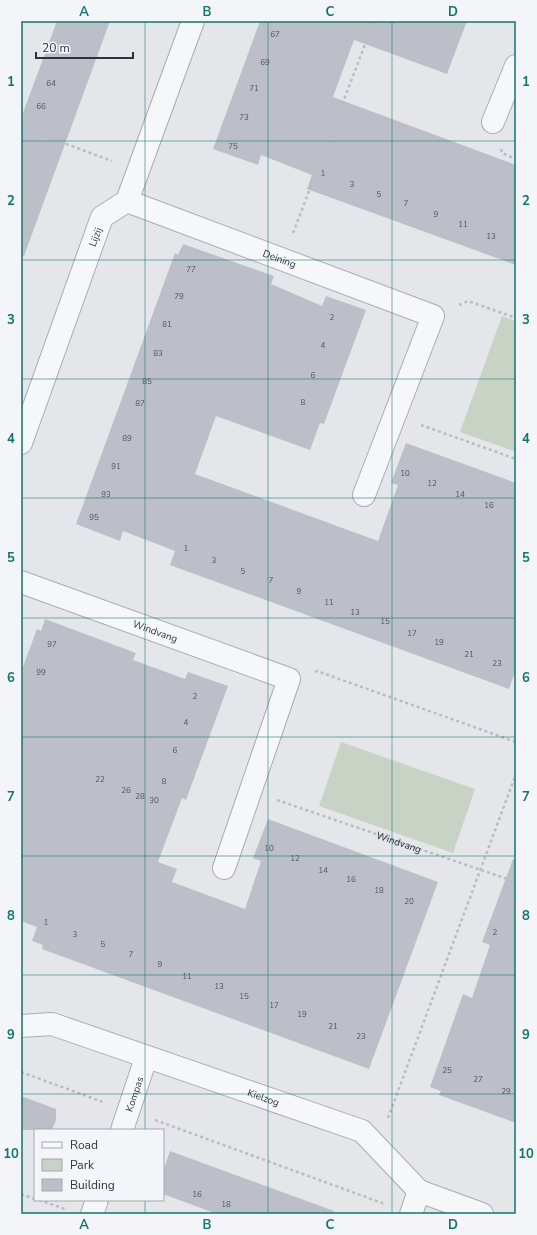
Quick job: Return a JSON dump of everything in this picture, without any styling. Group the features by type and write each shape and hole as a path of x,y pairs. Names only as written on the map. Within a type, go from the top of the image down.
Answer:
{"street":[{"path":"127,201 193,21"},
{"path":"494,122 516,66"},
{"name":"Deining","path":"127,201 432,316"},
{"name":"Lijzij","path":"21,443 102,217 127,201"},
{"path":"364,495 432,316"},
{"name":"Windvang","path":"21,582 289,679"},
{"path":"224,868 289,679"},
{"name":"Kielzog","path":"21,1026 52,1024 146,1058 362,1131 419,1191 482,1214"},
{"name":"Kompas","path":"125,1120 146,1058"},
{"path":"411,1214 419,1191"},
{"path":"82,1213 96,1201"}],"path":[{"path":"283,260 374,21"},
{"path":"21,127 138,171"},
{"path":"432,316 468,301 516,318"},
{"path":"395,415 516,459"},
{"path":"289,679 317,671 516,742"},
{"path":"378,1147 516,774"},
{"name":"Windvang","path":"250,791 516,882"},
{"path":"21,1072 125,1120 152,1129"},
{"path":"164,1133 411,1214"},
{"path":"21,1194 34,1199"},
{"path":"42,1201 82,1213"}],"green space":[{"path":"502,316 516,321 516,452 460,432"},
{"path":"341,742 475,789 453,853 319,806"}],"building":[{"path":"57,21 110,21 24,256 21,255 21,118"},
{"path":"260,21 467,21 447,74 354,40 333,97 516,165 516,265 307,189 312,175 261,155 258,165 213,149"},
{"path":"183,244 274,276 271,284 322,306 326,296 366,310 324,424 320,423 310,450 216,416 195,474 378,541 398,485 391,483 406,443 516,483 516,669 509,689 170,565 175,551 123,531 120,541 76,524 175,253 178,255"},
{"path":"45,619 136,653 133,660 185,679 188,672 228,686 186,800 182,798 158,862 177,869 172,882 245,909 261,861 253,858 268,819 438,882 369,1069 42,949 43,945 32,941 37,927 21,921 21,672 37,629 41,631"},
{"path":"513,859 516,859 516,1123 439,1095 441,1091 430,1087 463,994 472,998 490,945 482,942"},
{"path":"21,1096 56,1109 56,1120 52,1129 21,1130"},
{"path":"170,1151 334,1211 334,1214 217,1214 164,1194 164,1168"}]}
